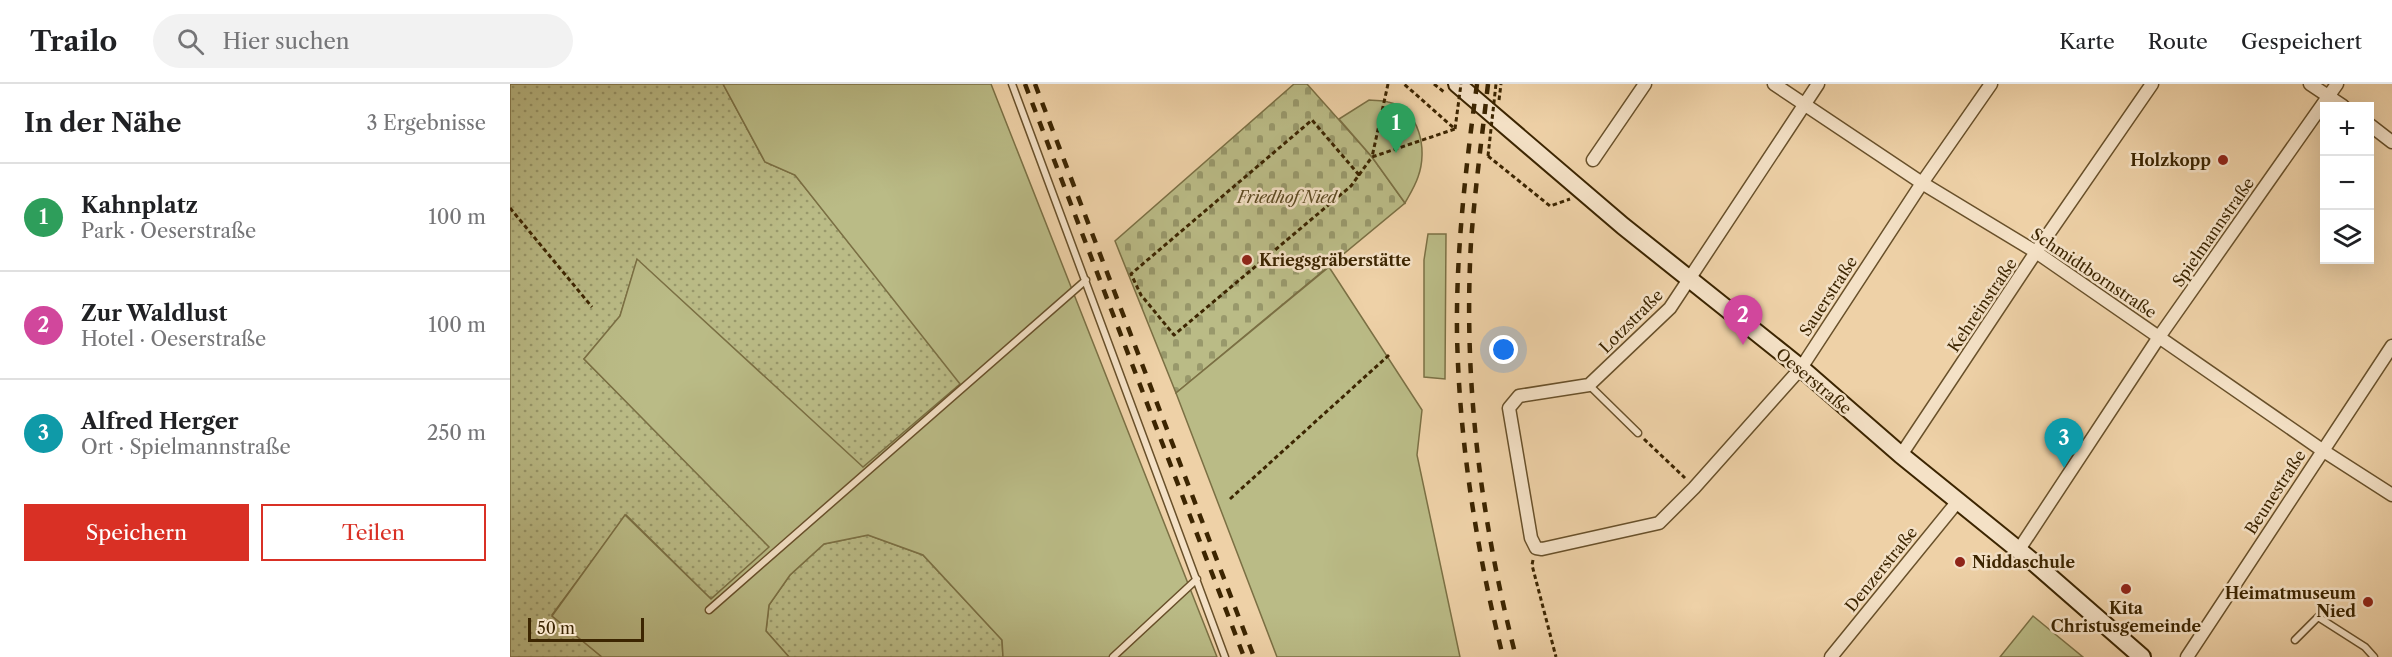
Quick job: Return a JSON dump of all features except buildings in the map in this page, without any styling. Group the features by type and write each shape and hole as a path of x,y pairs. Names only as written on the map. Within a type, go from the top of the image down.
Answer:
{"street":[{"name":"Oeserstraße","path":"1459,84 1604,210 1801,368 2142,657"},
{"path":"1593,160 1645,84"},
{"name":"Schmidtbornstraße","path":"1774,84 1922,183 2036,252 2322,450 2392,495"},
{"name":"Lotzstraße","path":"1589,385 1670,308 1818,84"},
{"name":"Sauerstraße","path":"1536,548 1542,549 1659,523 1695,488 1801,368 1922,183 1991,84"},
{"name":"Kehreinstraße","path":"1901,455 2036,252 2152,84"},
{"path":"2310,84 2337,102"},
{"name":"Spielmannstraße","path":"2018,551 2159,338 2337,84"},
{"path":"2374,128 2392,142"},
{"name":"Beunestraße","path":"2187,657 2392,346"},
{"path":"1536,548 1531,538 1509,408 1519,396 1589,385"},
{"name":"Denzerstraße","path":"1831,657 1958,501"}],"lane":[{"path":"1012,84 1225,657"},
{"path":"709,610 1086,280"},
{"path":"1589,385 1638,433"},
{"path":"1113,657 1197,579"},
{"path":"2295,640 2318,617 2365,647 2374,657"}],"path":[{"path":"1359,175 1312,120 1131,274 1141,295 1174,335 1352,186 1372,157 1388,84"},
{"path":"1404,84 1455,129"},
{"path":"1455,129 1459,84"},
{"path":"1496,84 1488,156 1550,206 1572,199"},
{"path":"1498,104 1502,84"},
{"path":"1372,157 1455,129"},
{"path":"510,208 592,307"},
{"path":"1230,499 1389,355"},
{"path":"1638,433 1695,488"},
{"path":"1536,548 1532,565 1556,657"}],"green space":[{"path":"510,84 723,84 765,162 795,175 961,384 863,468 637,260 620,316 584,359 770,547 711,599 626,515 552,615 602,657 510,657"},
{"path":"723,84 991,84 1217,657 1003,657 1002,640 923,555 868,535 824,544 790,575 769,605 766,631 789,657 602,657 552,616 625,515 711,599 769,547 584,359 620,316 637,259 863,467 960,384 795,175 765,162"},
{"name":"Friedhof Nied","path":"1294,84 1307,84 1372,157 1405,203 1176,393 1115,241"},
{"path":"1369,100 1386,101 1399,106 1408,113 1419,132 1421,166 1405,203 1372,157 1339,119"},
{"path":"1428,234 1446,234 1445,379 1424,377 1424,260"},
{"path":"1329,267 1422,410 1417,455 1460,657 1277,657 1176,393"},
{"path":"868,535 923,555 1002,640 1003,657 789,657 766,631 769,605 790,575 824,544"},
{"path":"2033,616 2083,657 2000,657"}],"railway":[{"path":"1025,84 1244,657"},
{"path":"1035,84 1254,657"},
{"path":"1477,84 1460,239 1457,302 1458,374 1471,496 1485,577 1503,657"},
{"path":"1488,84 1471,242 1469,294 1472,399 1484,503 1516,657"}],"place":[{"name":"Kahnplatz","path":"1396,153"},
{"name":"Holzkopp","path":"2223,160"},
{"name":"Kriegsgräberstätte","path":"1247,260"},
{"name":"Zur Waldlust","path":"1743,345"},
{"name":"Alfred Herger","path":"2064,468"},
{"name":"Niddaschule","path":"1960,562"},
{"name":"Kita Christusgemeinde","path":"2126,589"},
{"name":"Heimatmuseum Nied","path":"2368,602"}]}
